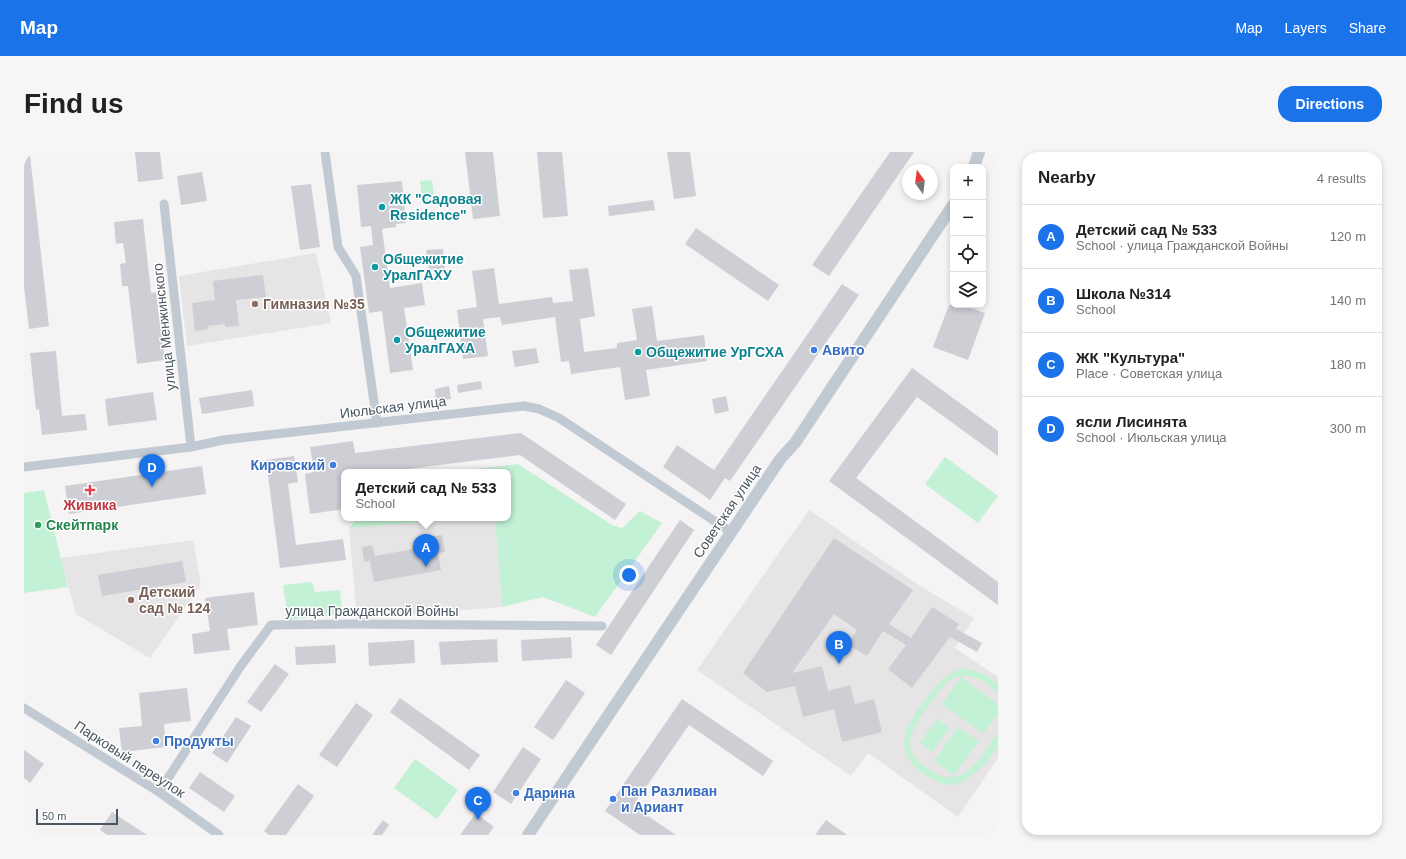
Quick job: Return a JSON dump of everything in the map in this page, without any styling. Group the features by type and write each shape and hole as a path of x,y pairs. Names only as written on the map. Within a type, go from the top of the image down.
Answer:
{"street":[{"path":"326,152 338,247 356,276 377,423"},
{"path":"975,164 979,152"},
{"name":"улица Менжинского","path":"164,204 190,447"},
{"name":"Советская улица","path":"528,835 781,458 795,443 950,210"},
{"name":"Июльская улица","path":"24,467 190,447 223,440 511,406 539,408 559,418 731,532"},
{"name":"улица Гражданской Войны","path":"159,792 240,667 271,625 352,624 602,626"},
{"name":"Парковый переулок","path":"24,708 159,792 219,835"}],"shaded area":[{"name":"Гимназия №35","path":"316,253 331,323 187,346 179,276"},
{"path":"809,510 920,586 974,618 955,648 998,677 998,758 958,817 868,753 851,776 697,670"},
{"path":"434,521 495,521 502,607 357,619 349,528"},
{"name":"Детский сад № 124","path":"193,540 201,585 150,658 76,614 61,558"}],"green space":[{"path":"432,180 435,204 423,205 420,181"},
{"path":"945,457 998,496 978,523 925,484"},
{"path":"518,464 612,525 622,528 640,511 662,523 595,617 543,597 502,607 495,521 511,521 511,469 476,469"},
{"name":"Скейтпарк","path":"44,490 68,587 24,593 24,493"},
{"path":"355,521 434,521 349,528"},
{"path":"312,582 315,592 340,590 342,614 288,620 283,585"},
{"path":"964,668 982,674 998,684 998,694 988,684 976,678 960,676 954,678 943,687 916,724 912,733 910,744 911,751 924,766 937,774 948,777 959,776 968,771 984,754 998,732 998,745 991,757 971,776 957,784 948,785 931,779 915,767 905,751 904,742 909,724 930,693 945,678"},
{"path":"961,677 998,704 998,714 983,734 942,704"},
{"path":"937,719 950,728 932,752 920,743"},
{"path":"958,727 979,741 954,775 934,761"},
{"path":"415,759 458,790 437,819 394,788"}],"building":[{"path":"135,152 160,152 163,179 138,182"},
{"path":"465,152 493,152 500,216 473,219"},
{"path":"537,152 562,152 568,216 543,218"},
{"path":"667,152 690,152 696,196 674,199"},
{"path":"890,152 914,152 906,164 902,164 902,170 829,276 812,265"},
{"path":"24,155 30,155 49,326 29,329 24,287"},
{"path":"202,172 207,201 181,205 177,176"},
{"path":"402,181 406,223 396,224 396,227 382,229 390,288 422,283 425,305 404,308 413,370 390,373 382,311 369,313 360,247 373,245 371,226 361,227 357,185"},
{"path":"311,184 320,247 300,250 291,186"},
{"path":"653,200 655,210 609,216 608,206"},
{"path":"143,219 151,293 156,292 165,360 137,364 128,286 122,286 120,264 126,263 123,243 116,244 114,222"},
{"path":"696,228 779,285 768,301 685,244"},
{"path":"443,249 445,269 429,271 426,250"},
{"path":"494,268 499,304 552,297 553,303 573,301 569,270 588,268 595,316 580,319 584,352 617,348 617,343 637,340 632,309 652,306 657,341 704,335 707,361 646,370 650,396 625,400 620,367 571,374 569,361 561,362 555,317 502,325 500,317 483,319 488,356 463,359 457,310 477,307 472,271"},
{"path":"263,275 266,297 236,300 239,326 225,327 225,324 208,326 208,329 195,331 192,303 215,300 213,281"},
{"path":"842,284 859,295 730,481 725,478 710,500 663,467 677,445 714,470"},
{"path":"949,305 950,308 971,308 985,313 968,360 933,347"},
{"path":"536,348 539,363 515,367 512,351"},
{"path":"56,351 62,416 85,414 87,430 42,435 39,409 36,410 30,353"},
{"path":"912,368 998,431 998,456 917,397 856,478 998,582 998,605 829,481"},
{"path":"481,381 482,389 458,393 457,385"},
{"path":"449,386 451,399 436,401 435,389"},
{"path":"252,390 254,406 202,414 199,398"},
{"path":"153,392 157,420 108,426 105,399"},
{"path":"726,396 729,411 715,414 712,399"},
{"path":"521,433 626,504 615,520 520,455 407,469 341,469 341,509 310,514 305,474 314,472 310,447 353,441 355,453"},
{"path":"294,456 298,482 288,484 296,545 343,539 346,560 280,568 266,460"},
{"path":"202,466 206,494 69,514 65,486"},
{"path":"680,520 694,530 611,655 596,645"},
{"path":"442,535 445,552 438,553 441,570 374,582 370,561 364,562 362,547 372,545 375,556 430,546 429,537"},
{"path":"834,538 913,590 889,624 911,638 932,607 959,624 956,629 982,643 977,652 950,637 912,688 888,669 906,645 883,631 867,656 847,644 857,630 834,614 792,673 822,666 828,691 850,685 855,704 874,699 882,732 842,742 834,709 803,717 795,686 767,692 743,673"},
{"path":"182,561 186,582 102,596 98,575"},
{"path":"254,592 258,625 227,629 230,650 194,654 192,634 210,631 205,598"},
{"path":"571,637 572,658 522,661 521,640"},
{"path":"497,639 498,662 441,665 439,642"},
{"path":"414,640 415,663 369,666 368,643"},
{"path":"335,645 336,663 296,665 295,647"},
{"path":"275,664 289,674 261,712 247,702"},
{"path":"566,680 585,693 553,740 534,727"},
{"path":"187,688 191,721 164,724 166,747 122,752 119,728 142,726 139,693"},
{"path":"400,698 480,755 469,770 390,712"},
{"path":"682,699 773,761 763,776 689,725 633,806 676,835 640,835 605,811"},
{"path":"356,703 373,715 337,767 319,755"},
{"path":"236,717 251,726 227,763 212,753"},
{"path":"523,747 541,759 511,804 493,792"},
{"path":"24,750 44,764 30,783 24,778"},
{"path":"200,772 235,796 224,812 189,788"},
{"path":"298,784 314,796 286,835 269,835 264,831"},
{"path":"112,812 147,835 107,835 100,830"},
{"path":"476,813 494,827 488,835 460,835"},
{"path":"383,820 389,825 382,835 372,835"},
{"path":"826,820 847,835 815,835"}],"place":[{"name":"ЖК \"Садовая Residence\"","path":"382,207"},
{"name":"Общежитие УралГАХУ","path":"375,267"},
{"name":"Гимназия №35","path":"255,304"},
{"name":"Общежитие УралГАХА","path":"397,340"},
{"name":"Авито","path":"814,350"},
{"name":"Общежитие УрГСХА","path":"638,352"},
{"name":"Кировский","path":"333,465"},
{"name":"ясли Лисинята","path":"152,487"},
{"name":"Живика","path":"90,490"},
{"name":"Скейтпарк","path":"38,525"},
{"name":"Детский сад № 533","path":"426,567"},
{"name":"Детский сад № 124","path":"131,600"},
{"name":"Школа №314","path":"839,664"},
{"name":"Продукты","path":"156,741"},
{"name":"Дарина","path":"516,793"},
{"name":"Пан Разливан и Ариант","path":"613,799"},
{"name":"ЖК \"Культура\"","path":"478,820"}]}
